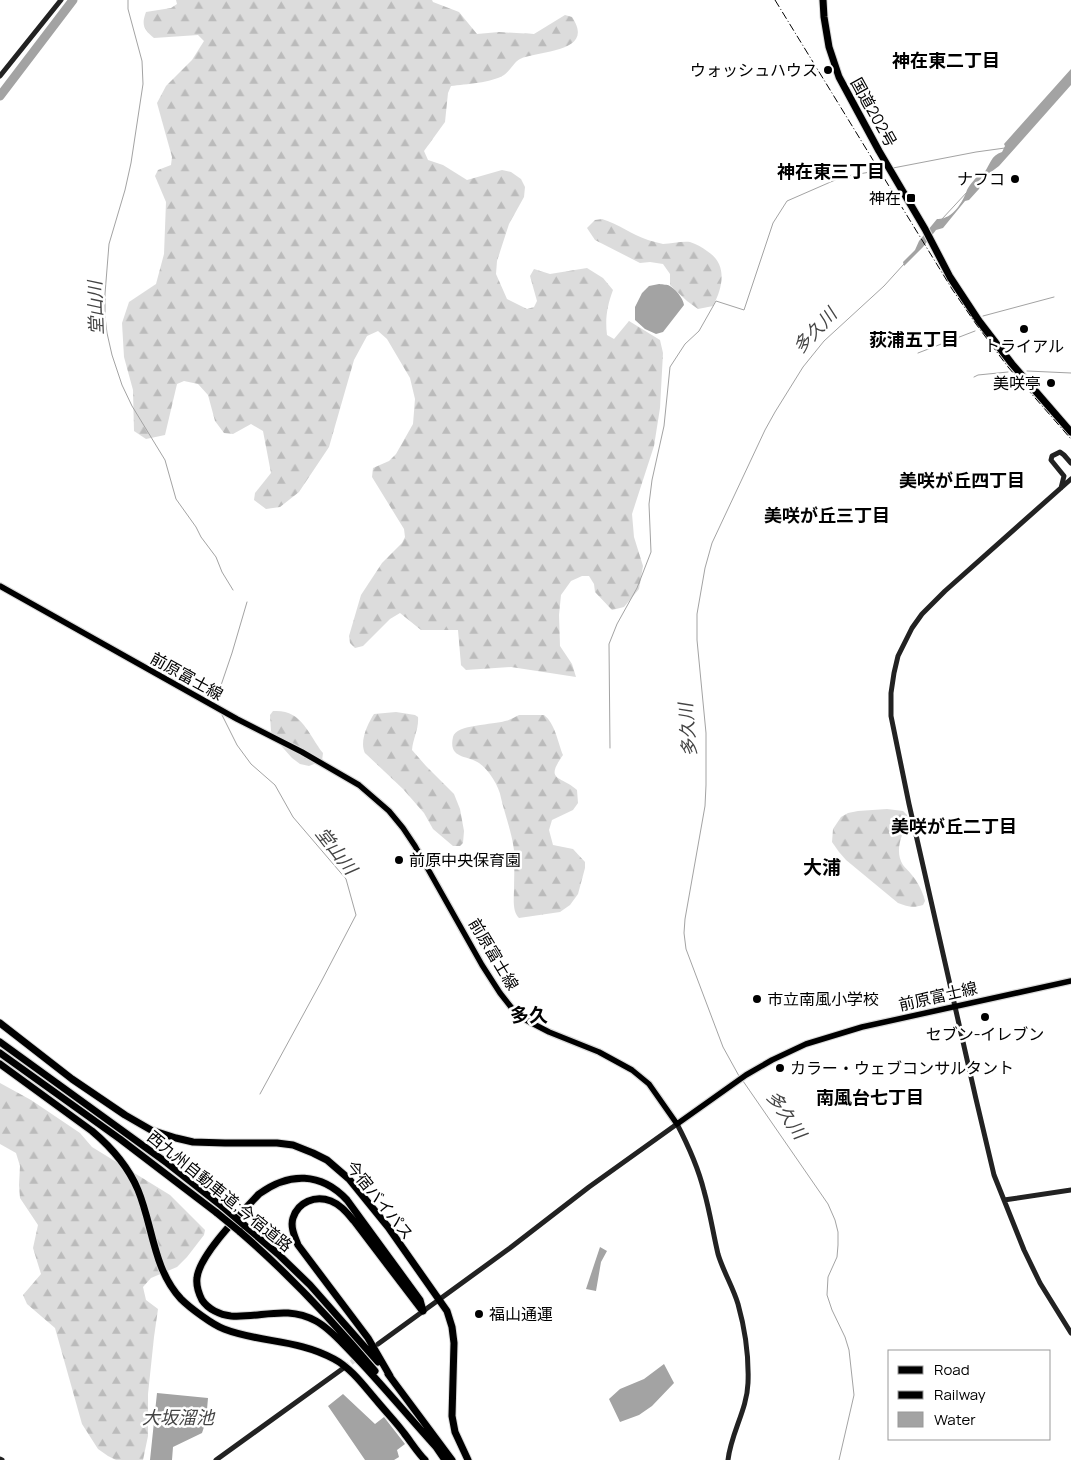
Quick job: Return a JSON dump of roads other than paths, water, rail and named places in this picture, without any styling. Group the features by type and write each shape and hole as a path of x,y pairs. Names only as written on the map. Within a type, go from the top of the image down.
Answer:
{"highway":[{"name":"国道202号","path":"823,0 826,33 839,77 925,229 950,278 978,320 1012,364 1071,432"},
{"name":"今宿バイパス","path":"0,1023 72,1079 151,1130 193,1142 230,1144 277,1143 293,1146 314,1153 327,1160 350,1179 388,1227 447,1311 452,1326 454,1343 452,1416 456,1432 468,1460"},
{"name":"西九州自動車道;今宿道路","path":"0,1042 159,1158 278,1254 310,1285 390,1376 452,1460"},
{"name":"西九州自動車道;今宿道路","path":"0,1053 120,1139 217,1213 272,1259 377,1373 445,1460"},
{"path":"0,1064 92,1130 117,1155 138,1190 159,1262 171,1286 184,1302 222,1329 243,1335 303,1346 336,1359 362,1383 421,1459"},
{"path":"423,1312 420,1300 340,1193 326,1184 307,1178 287,1180 268,1187 259,1194 208,1253 201,1264 196,1278 197,1288 205,1304 219,1314 248,1316 285,1312 300,1314 318,1322 367,1369 436,1447"},
{"path":"390,1376 368,1338 298,1245 292,1226 293,1218 300,1207 307,1201 316,1198 330,1201 343,1208 423,1312"}],"main road":[{"name":"前原富士線","path":"0,586 359,785 389,811 403,828 482,965 511,1008 524,1019 549,1032 598,1052 632,1070 649,1084 677,1124 746,1075 806,1044 862,1027 1071,981"}],"street":[{"path":"0,76 61,0"},
{"path":"1061,488 1064,476 1053,464 1052,456 1060,452 1071,463"},
{"path":"1071,479 945,591 922,614 912,628 898,656 891,701 891,716 895,735 954,1006 994,1175 1024,1250 1040,1283 1071,1333"},
{"path":"378,1344 510,1248 588,1187 677,1124 693,1156 702,1182 719,1256 738,1303 745,1339 748,1361 748,1385 743,1411 729,1449 728,1460"},
{"path":"1004,1200 1071,1190"},
{"path":"216,1460 346,1367"}],"water":[{"path":"1071,69 1071,85 999,166 983,178 979,189 969,200 965,201 943,228 936,230 923,247 904,266 903,262 915,250 919,241 937,219 947,217 956,209 973,181 980,173 984,173 993,158 1002,152 1004,144"},
{"path":"668,285 673,288 680,296 684,305 663,332 656,334 645,329 635,320 635,307 642,293 649,286"},
{"path":"600,1247 607,1251 601,1262 596,1291 586,1289"},
{"path":"664,1364 674,1383 652,1406 639,1415 620,1422 609,1399 620,1389 644,1379"},
{"name":"大坂溜池","path":"157,1393 208,1398 206,1421 202,1433 173,1447 172,1460 150,1460"},
{"path":"343,1394 375,1424 384,1417 405,1444 397,1450 399,1457 394,1460 365,1460 328,1406"}],"waterway":[{"path":"0,96 73,0"},
{"name":"堂山川","path":"128,0 128,9 142,61 143,84 131,163 109,244 105,294 107,333 122,385 132,406 165,460 176,499 216,557 222,572 233,590"},
{"path":"893,168 1005,148"},
{"path":"610,748 609,644 617,624 637,588 651,552 649,504 652,480 664,426 670,367 685,344 699,331 716,301 744,310 773,223 787,201 842,177 887,169"},
{"name":"多久川","path":"942,219 968,191"},
{"name":"多久川","path":"739,1076 723,1047 686,949 684,933 705,806 706,733 697,640 697,614 705,568 712,543 765,430 803,367 824,341 884,286 904,264"},
{"path":"983,316 1054,297"},
{"path":"918,353 975,331"},
{"path":"1027,371 1071,373"},
{"path":"974,377 1008,372"},
{"name":"堂山川","path":"216,700 247,602"},
{"name":"堂山川","path":"222,715 237,745 251,764 275,785 293,817 346,879 356,915 260,1094"},
{"name":"多久川","path":"743,1081 828,1204 835,1220 838,1232 837,1257 828,1277 827,1295 849,1350 854,1395 839,1460"}],"tunnel":[{"path":"345,1367 359,1357"}],"railway":[{"path":"775,0 952,289 1008,367 1071,439"}],"place":[{"name":"ウォッシュハウス","path":"828,70"},
{"name":"ナフコ","path":"1015,179"},
{"name":"神在","path":"911,198"},
{"name":"トライアル","path":"1024,329"},
{"name":"美咲亭","path":"1051,383"},
{"name":"前原中央保育園","path":"399,860"},
{"name":"市立南風小学校","path":"757,999"},
{"name":"セブン-イレブン","path":"985,1017"},
{"name":"カラー・ウェブコンサルタント","path":"780,1068"},
{"name":"福山通運","path":"479,1314"}],"district":[{"name":"神在東二丁目","path":"946,61"},
{"name":"神在東三丁目","path":"831,172"},
{"name":"荻浦五丁目","path":"914,340"},
{"name":"美咲が丘四丁目","path":"962,481"},
{"name":"美咲が丘三丁目","path":"827,516"},
{"name":"美咲が丘二丁目","path":"954,827"},
{"name":"大浦","path":"822,867"},
{"name":"多久","path":"529,1015"},
{"name":"南風台七丁目","path":"870,1098"}]}
